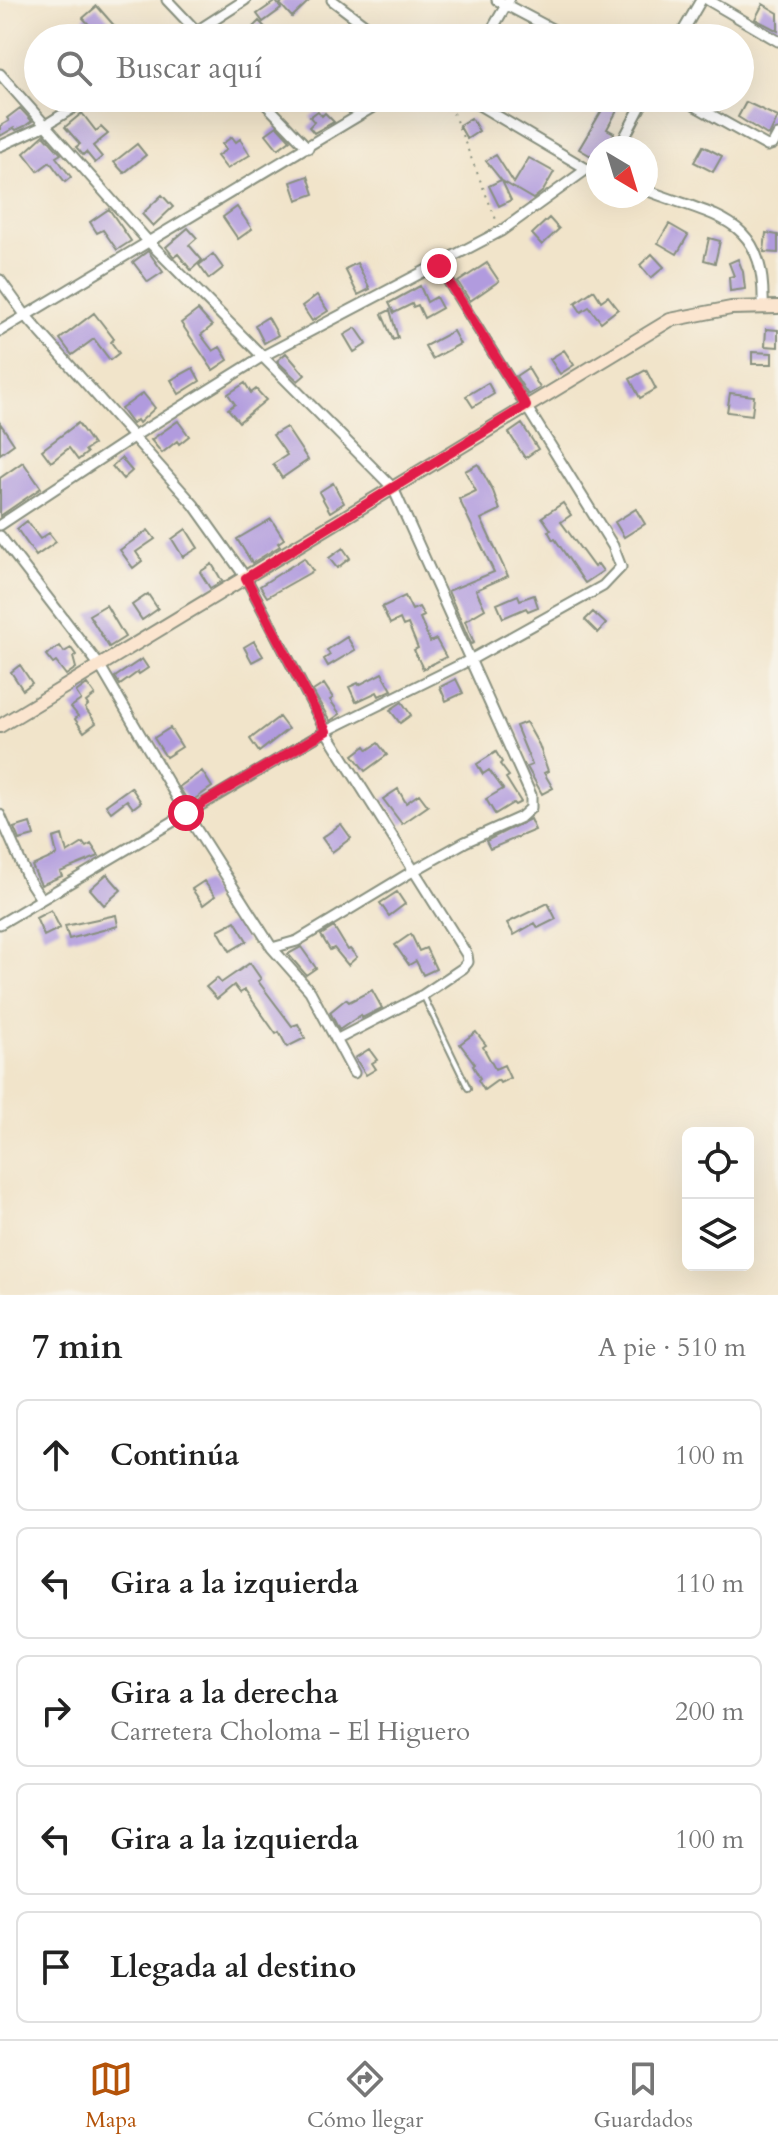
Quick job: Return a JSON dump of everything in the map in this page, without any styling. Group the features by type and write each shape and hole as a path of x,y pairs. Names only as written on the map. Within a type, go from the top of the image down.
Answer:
{"street":[{"path":"167,0 190,24"},
{"path":"214,24 245,0"},
{"path":"332,0 364,24"},
{"path":"687,24 701,0"},
{"path":"708,0 749,24"},
{"path":"494,24 504,2 544,24"},
{"path":"754,27 778,41"},
{"path":"0,74 24,102"},
{"path":"32,112 147,240 393,488 531,795 531,808 521,817 465,842 297,941 272,948"},
{"path":"0,146 66,112"},
{"path":"273,112 308,148"},
{"path":"0,331 147,240 366,112"},
{"path":"491,112 586,168"},
{"path":"625,136 638,112"},
{"path":"706,112 767,146 773,144 778,135"},
{"path":"0,525 263,356 501,231 586,170"},
{"path":"658,195 735,225 747,236 755,249 764,278 763,307"},
{"path":"0,924 326,731 472,659 603,586 621,567 613,546 439,266"},
{"path":"0,280 26,316 194,505 246,578 326,731 467,955 468,962 423,995 336,1040"},
{"path":"0,726 670,320 731,308 778,307"},
{"path":"0,536 100,666 186,813 272,948 310,991 354,1073"},
{"path":"0,815 28,879 41,899"}],"lane":[{"path":"423,995 468,1088"}],"path":[{"path":"453,112 501,231"}],"building":[{"path":"284,0 310,0 292,17 280,4"},
{"path":"276,1 281,9 263,22 257,14"},
{"path":"763,4 778,13 778,31 755,19"},
{"path":"97,6 113,24 88,24 83,18"},
{"path":"754,106 778,117 769,136 738,117 741,112 754,112"},
{"path":"20,108 32,121 0,136 0,126"},
{"path":"317,112 322,116 325,113 334,122 314,133 309,127 314,122 310,117"},
{"path":"601,112 616,112 607,129 614,133 612,136 587,136"},
{"path":"82,113 96,131 101,127 108,134 93,146 102,157 95,163 86,152 83,155 76,147 80,144 65,127"},
{"path":"471,118 479,131 467,139 459,125"},
{"path":"277,126 290,140 278,149 266,134"},
{"path":"44,135 61,154 56,157 71,177 65,182 50,162 38,171 24,153"},
{"path":"232,137 236,142 240,139 250,155 227,169 217,156 226,150 222,144"},
{"path":"586,137 586,153 579,149"},
{"path":"137,144 146,155 124,173 114,162"},
{"path":"703,146 722,156 713,172 694,162"},
{"path":"496,155 514,183 529,158 554,172 543,191 533,199 502,181 511,200 499,206 489,186 501,180 486,161"},
{"path":"308,176 314,194 297,200 291,182"},
{"path":"162,195 173,207 153,226 142,214"},
{"path":"237,207 252,229 238,239 223,217"},
{"path":"109,209 131,241 117,250 103,230 97,233 90,222"},
{"path":"549,218 559,229 542,245 532,234"},
{"path":"669,224 688,235 677,254 658,243"},
{"path":"188,228 197,238 189,245 202,260 191,270 178,254 174,257 166,247"},
{"path":"766,233 778,235 778,253 764,252"},
{"path":"709,238 720,241 715,263 704,260"},
{"path":"148,251 163,272 148,282 133,262"},
{"path":"213,254 223,268 209,279 199,265"},
{"path":"652,254 664,267 651,278 640,265"},
{"path":"738,259 745,289 730,291 729,277 734,276 729,263"},
{"path":"357,263 370,289 358,295 345,269"},
{"path":"487,263 499,281 470,301 458,282"},
{"path":"420,286 427,302 436,297 442,308 424,318 418,305 413,307 412,304 394,313 389,303"},
{"path":"594,290 601,301 608,296 618,309 601,322 589,307 581,312 575,303"},
{"path":"317,295 328,311 312,321 302,306"},
{"path":"198,310 212,326 201,335 213,351 220,347 228,360 213,370 181,323"},
{"path":"390,310 398,338 393,340 382,314"},
{"path":"94,313 114,339 111,342 119,353 110,360 94,339 72,355 60,339"},
{"path":"268,317 278,335 264,343 255,325"},
{"path":"356,328 367,344 354,352 344,335"},
{"path":"766,329 778,330 778,347 765,346"},
{"path":"453,331 460,344 432,359 425,346"},
{"path":"564,350 574,365 560,374 550,359"},
{"path":"752,352 772,353 772,364 752,364"},
{"path":"286,353 305,375 298,381 277,361"},
{"path":"193,368 200,381 179,394 171,380"},
{"path":"528,368 540,388 528,395 516,376"},
{"path":"646,370 656,389 640,398 630,379"},
{"path":"245,383 251,393 256,389 266,400 239,422 228,409 235,404 228,394"},
{"path":"488,383 494,394 473,407 466,396"},
{"path":"143,393 155,408 139,423 137,420 132,424 121,409"},
{"path":"730,393 754,396 752,415 727,412"},
{"path":"178,421 189,436 162,453 151,440"},
{"path":"0,423 14,444 0,454"},
{"path":"78,423 93,445 78,460 69,448 51,462 42,450"},
{"path":"522,424 538,449 525,458 509,433"},
{"path":"286,427 308,460 282,478 273,464 287,455 273,435"},
{"path":"121,458 132,471 123,479 112,466"},
{"path":"23,462 41,488 0,516 0,478"},
{"path":"478,464 500,510 481,519 508,576 476,590 485,609 465,621 474,643 471,644 448,591 494,572 459,499 476,491 465,471"},
{"path":"333,483 344,503 330,512 319,492"},
{"path":"563,503 571,515 561,522 594,567 598,564 603,571 585,583 553,540 548,531 551,530 542,517"},
{"path":"636,509 645,524 624,537 615,522"},
{"path":"271,519 284,539 278,543 280,546 252,563 237,539"},
{"path":"27,521 40,539 49,533 56,542 36,556 17,529"},
{"path":"186,529 198,548 183,557 172,539"},
{"path":"148,530 155,539 136,552 142,561 133,568 120,550"},
{"path":"343,548 350,558 337,568 329,558"},
{"path":"304,558 313,571 267,597 260,586"},
{"path":"212,564 222,581 210,588 200,572"},
{"path":"148,594 158,609 142,620 132,605"},
{"path":"518,595 520,600 534,595 538,607 528,611 526,608 503,618 497,604"},
{"path":"405,596 412,610 419,607 430,642 436,639 446,657 423,669 414,650 418,648 408,624 403,626 400,619 390,624 382,607"},
{"path":"106,605 125,637 109,647 89,615"},
{"path":"593,612 606,624 598,633 585,620"},
{"path":"347,637 355,650 328,666 324,659 330,655 327,650"},
{"path":"254,641 263,656 252,662 244,647"},
{"path":"60,646 64,652 71,648 76,655 73,657 76,668 66,675 46,655"},
{"path":"142,659 148,668 120,685 115,677"},
{"path":"20,665 32,683 23,690 11,672"},
{"path":"382,673 392,690 379,696 377,692 356,702 349,687"},
{"path":"456,679 463,693 446,701 440,687"},
{"path":"87,684 95,695 86,702 88,705 85,708 96,723 84,732 71,707 81,700 76,692"},
{"path":"324,684 340,714 330,721 313,691"},
{"path":"402,702 411,715 400,723 390,710"},
{"path":"279,717 288,729 259,752 250,739"},
{"path":"526,722 539,745 548,771 544,773 553,788 542,794 527,767 532,765 516,726"},
{"path":"170,728 182,747 166,757 154,738"},
{"path":"378,743 387,755 365,771 353,755 365,746 368,750"},
{"path":"496,752 509,776 506,778 521,802 513,803 495,814 486,799 503,789 489,770 483,774 477,764"},
{"path":"202,771 212,787 189,803 179,787"},
{"path":"131,787 141,802 133,808 127,800 111,812 106,805"},
{"path":"398,789 406,803 419,794 428,806 402,824 383,799"},
{"path":"530,819 535,830 490,849 486,841"},
{"path":"30,823 34,836 19,840 14,828"},
{"path":"341,824 351,838 332,852 322,838"},
{"path":"62,835 67,853 83,843 86,847 91,844 99,856 60,872 62,876 41,885 32,866 57,855 53,838"},
{"path":"107,874 121,890 104,905 90,889"},
{"path":"204,881 215,896 203,905 192,889"},
{"path":"397,892 405,904 389,916 380,903"},
{"path":"548,903 556,919 538,928 535,923 514,935 507,923"},
{"path":"51,910 60,928 44,936 36,918"},
{"path":"116,915 118,926 69,939 65,926"},
{"path":"235,921 247,941 230,951 218,930"},
{"path":"334,927 348,950 357,957 348,965 334,948 330,950 321,935"},
{"path":"411,934 419,951 426,948 436,969 423,975 416,961 409,965 395,945"},
{"path":"301,947 316,968 306,975 288,954"},
{"path":"250,963 261,979 258,981 292,1026 298,1024 305,1038 287,1047 279,1032 276,1034 245,990 240,993 234,985 217,999 206,987 217,978 221,983"},
{"path":"372,990 382,1008 362,1018 361,1015 339,1030 330,1012 346,999 349,1002"},
{"path":"476,1032 486,1045 483,1047 495,1069 504,1065 510,1078 500,1083 498,1080 484,1090 473,1066 475,1064 460,1044"},
{"path":"369,1049 377,1060 372,1063 376,1069 366,1075 355,1058"}],"route":[{"path":"186,813 326,731 246,578 526,406 439,266"}]}
